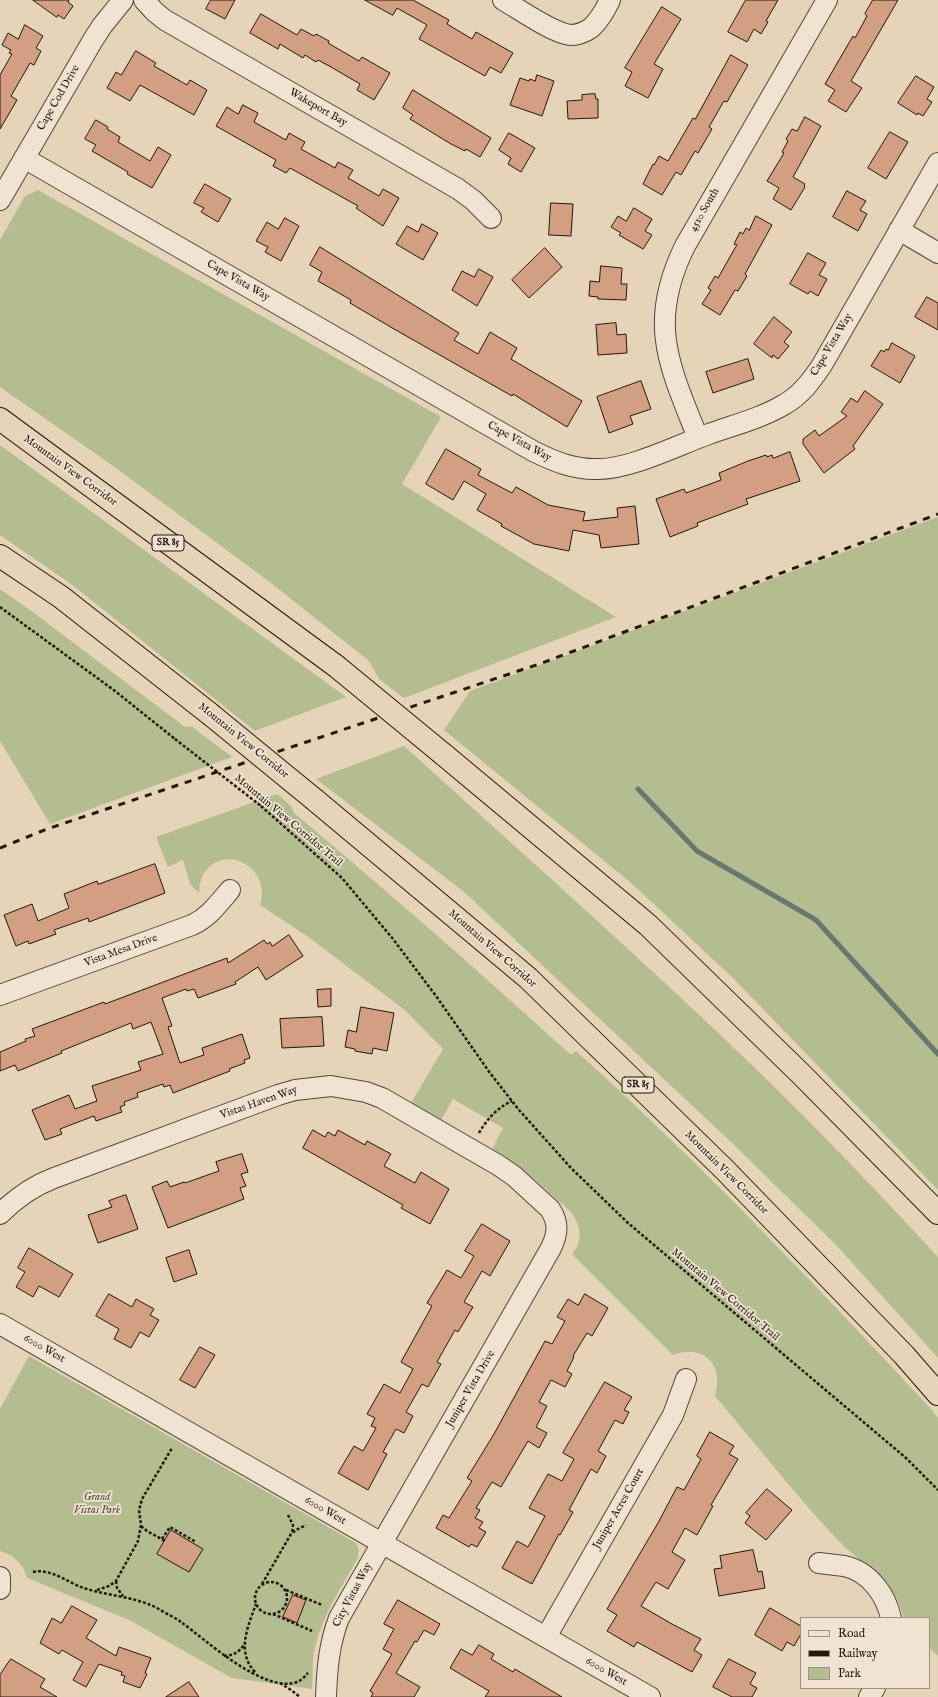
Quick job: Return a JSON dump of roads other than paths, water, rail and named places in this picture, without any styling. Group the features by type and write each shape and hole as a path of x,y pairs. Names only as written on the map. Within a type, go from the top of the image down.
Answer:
{"highway":[{"name":"Mountain View Corridor","path":"0,419 336,666 648,925 802,1075 938,1213"},
{"name":"Mountain View Corridor","path":"0,556 61,597 210,714 528,978 725,1170 904,1355 938,1394"}],"street":[{"name":"Cape Cod Drive","path":"0,200 96,36 123,0"},
{"name":"Wakeport Bay","path":"144,0 154,12 165,20 458,189 491,218"},
{"path":"503,0 558,31 571,35 585,32 596,23 610,0"},
{"name":"4510 South","path":"698,438 671,370 667,351 664,314 671,278 685,246 827,0"},
{"name":"Cape Vista Way","path":"24,158 533,451 560,464 588,469 615,467 629,464 774,410 786,404 806,386 822,365 938,163"},
{"path":"899,230 938,253"},
{"name":"Vista Mesa Drive","path":"0,995 192,925 212,912 230,890"},
{"name":"Vistas Haven Way","path":"0,1214 13,1202 38,1184 278,1095 295,1090 331,1086 366,1092 382,1098 498,1164 514,1176 550,1209 556,1220 557,1233"},
{"name":"Juniper Vista Drive","path":"382,1543 551,1248 557,1233"},
{"name":"6000 West","path":"0,1324 650,1697"},
{"name":"Juniper Acres Court","path":"546,1637 673,1415 686,1379"},
{"name":"City Vistas Way","path":"326,1697 328,1657 334,1632 345,1605 382,1543"},
{"path":"819,1563 844,1566 866,1577 881,1593 891,1617"},
{"path":"0,1577 0,1589"}],"waterway":[{"path":"638,789 697,851 816,920 938,1054"}],"railway":[{"path":"0,848 47,829 542,663 938,514"}],"park label":[{"name":"Grand Vistas Park","path":"97,1504"}]}
